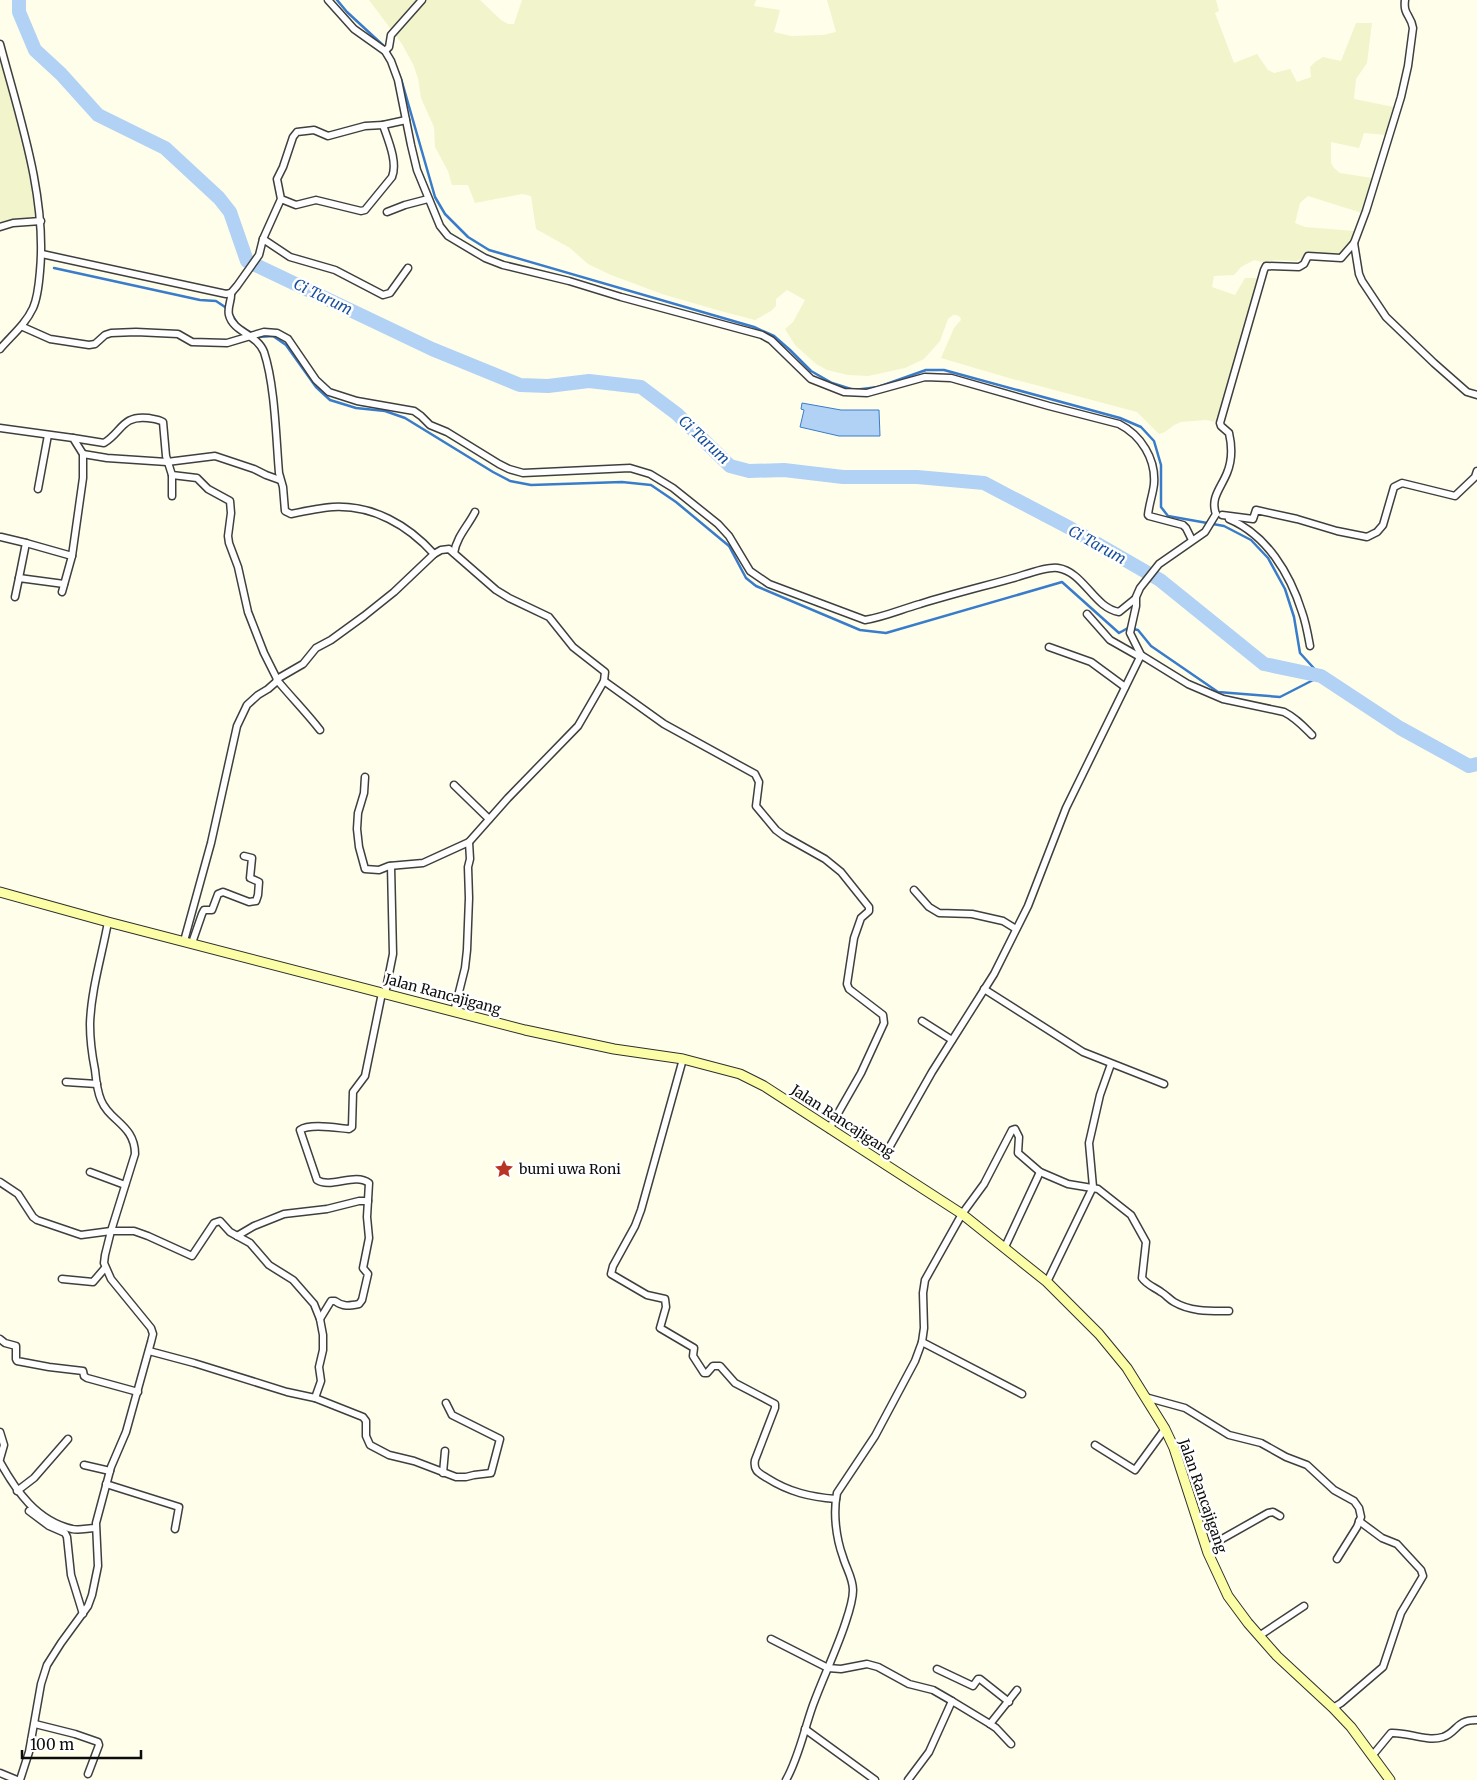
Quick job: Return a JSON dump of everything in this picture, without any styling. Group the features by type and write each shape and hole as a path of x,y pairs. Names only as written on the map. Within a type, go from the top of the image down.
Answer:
{"main road":[{"name":"Jalan Rancajigang","path":"0,892 454,1012 585,1044 683,1059 750,1078 962,1214 1047,1282 1100,1334 1116,1353 1145,1397 1174,1448 1206,1548 1228,1596 1259,1636 1289,1669 1351,1728 1390,1780"}],"street":[{"path":"328,0 354,30 386,50 398,80 417,170 444,232 454,240 503,265 569,281 620,297 762,335 771,340 811,379 844,392 867,393 925,377 951,378 1119,424 1138,438 1150,457 1154,480 1148,507 1149,516 1184,526 1192,540"},
{"path":"386,50 391,35 422,0"},
{"path":"1217,516 1213,503 1227,474 1231,450 1229,433 1221,426 1220,422 1265,267 1299,267 1304,264 1308,256 1340,258 1354,243 1402,98 1413,28 1412,22 1404,10 1405,0"},
{"path":"0,44 30,161 41,221 42,254 39,286 34,306 23,326 0,349"},
{"path":"42,254 220,294 231,292 259,255 262,239 281,199 277,179 293,137 297,132 314,130 330,136 372,125 383,125 406,120"},
{"path":"281,199 296,205 316,200 361,212 365,210 394,174 383,125"},
{"path":"387,212 404,204 428,199"},
{"path":"0,227 13,223 41,221"},
{"path":"262,239 290,257 335,270 383,295 390,293 408,268"},
{"path":"1354,243 1359,274 1386,316 1467,392 1477,395"},
{"path":"231,292 232,298 228,314 233,323 255,336 255,340 259,342 266,360 271,386 284,510 287,513 331,507 365,510 406,528 434,554"},
{"path":"23,326 50,338 89,345 95,344 106,334 136,332 178,334 196,342 231,343 273,332 282,335 288,339 316,380 329,392 357,401 414,411 430,425 447,432 509,469 522,473 630,468 650,474 673,488 718,524 729,536 750,572 769,584 865,620 878,618 942,597 1036,571 1058,568 1073,574 1111,610 1119,612 1135,599"},
{"path":"0,428 105,442 132,418 158,419 165,425 167,462 172,475 172,496"},
{"path":"38,488 48,435"},
{"path":"62,592 72,556 83,478 83,454 73,438"},
{"path":"83,454 107,458 167,462 215,456 280,480"},
{"path":"172,475 197,478 208,489 230,501 229,543 238,568 248,612 264,653 277,679 320,730"},
{"path":"1217,516 1253,519 1256,510 1367,537 1377,532 1383,525 1394,487 1397,484 1402,483 1455,496 1476,475"},
{"path":"454,553 458,538 475,512"},
{"path":"1141,656 1130,634 1135,599 1140,588 1159,564 1206,531 1217,516"},
{"path":"1217,516 1236,521 1261,540 1270,550 1285,572 1302,612 1310,646"},
{"path":"1,536 72,556"},
{"path":"15,597 26,543"},
{"path":"188,942 237,726 247,705 268,689 277,679 303,664 316,648 331,640 372,610 400,587 434,554 444,548 448,549 496,590 549,617 573,647 605,672 604,681 578,726 468,842 423,863 391,866 384,870 367,870 362,864 357,829 358,813 364,794 365,777"},
{"path":"19,578 64,584"},
{"path":"1087,614 1110,640 1188,684 1222,699 1284,712 1298,720 1312,735"},
{"path":"1049,647 1090,662 1125,687"},
{"path":"881,1162 922,1089 984,989 1016,929 1043,870 1066,808 1141,656"},
{"path":"604,681 664,724 755,774 759,782 756,806 776,830 825,858 846,878 869,908 869,911 859,921 854,938 847,984 849,989 882,1015 884,1023 861,1073 829,1129"},
{"path":"454,785 489,819"},
{"path":"454,1012 467,955 468,867 470,859 468,842"},
{"path":"188,942 204,910 212,910 218,894 223,892 249,902 256,901 259,882 250,878 252,858 244,856"},
{"path":"320,1319 331,1301 344,1306 359,1304 362,1300 368,1274 363,1268 369,1238 369,1186 366,1180 325,1183 317,1180 300,1130 310,1127 349,1129 352,1127 353,1092 365,1076 393,954 391,866"},
{"path":"914,890 929,907 939,913 972,914 1003,921 1016,929"},
{"path":"0,1773 19,1780 29,1752 42,1684 48,1665 61,1643 83,1614 92,1596 98,1566 95,1528 110,1471 126,1432 138,1392 153,1334 151,1328 111,1279 105,1268 105,1256 111,1231 135,1150 130,1134 102,1103 97,1084 90,1035 96,977 108,922"},
{"path":"984,989 1076,1049 1164,1084"},
{"path":"922,1021 952,1040"},
{"path":"683,1059 641,1210 635,1226 613,1266 611,1274 613,1277 646,1295 665,1299 666,1307 660,1328 694,1348 693,1356 704,1373 707,1373 714,1366 720,1366 735,1383 775,1405 755,1460 754,1466 756,1471 782,1488 795,1493 836,1502"},
{"path":"1047,1282 1093,1187 1089,1143 1100,1095 1111,1064"},
{"path":"66,1082 97,1084"},
{"path":"786,1780 850,1609 853,1589 851,1577 840,1548 836,1502 839,1489 879,1429 915,1361 922,1342 924,1328 923,1284 962,1214 984,1184 1006,1137 1013,1129 1019,1137 1018,1153 1040,1172 1068,1184 1093,1187 1104,1193 1131,1215 1147,1245 1143,1280 1174,1302 1188,1309 1229,1310"},
{"path":"90,1172 125,1185"},
{"path":"1005,1247 1040,1172"},
{"path":"0,1182 18,1194 37,1220 76,1234 87,1235 111,1231 134,1231 192,1256 216,1221 220,1221 230,1232 247,1240 269,1264 293,1280 314,1304 320,1319 323,1335 323,1350 319,1367 321,1382 315,1398"},
{"path":"237,1236 254,1226 284,1214 327,1209 359,1201 368,1201"},
{"path":"62,1279 93,1282 105,1268"},
{"path":"0,1339 16,1346 17,1361 83,1371 84,1376 87,1378 138,1392"},
{"path":"922,1342 1022,1394"},
{"path":"149,1351 287,1392 315,1398 366,1418 367,1438 370,1445 389,1456 414,1461 443,1473 460,1477 491,1473 500,1440 452,1414 446,1402"},
{"path":"1145,1397 1185,1408 1229,1435 1260,1443 1286,1457 1307,1465 1334,1490 1354,1501 1360,1511 1359,1521 1337,1559"},
{"path":"1095,1445 1135,1470 1165,1430"},
{"path":"0,1432 4,1445 0,1461 17,1491 29,1505 50,1519 73,1529 95,1528"},
{"path":"17,1491 34,1478 68,1439"},
{"path":"443,1473 445,1452"},
{"path":"84,1465 110,1471"},
{"path":"106,1484 179,1507 175,1528"},
{"path":"29,1511 49,1526 65,1533 68,1537 72,1580 83,1614"},
{"path":"1206,1548 1268,1513 1273,1512 1280,1516"},
{"path":"1332,1708 1341,1703 1383,1667 1401,1613 1423,1576 1421,1570 1397,1544 1382,1538 1359,1521"},
{"path":"1259,1636 1304,1606"},
{"path":"771,1639 828,1668 841,1669 867,1664 878,1667 909,1684 933,1690 990,1724 1001,1732 1011,1744"},
{"path":"937,1669 972,1686 980,1679 1009,1702"},
{"path":"990,1724 1017,1690"},
{"path":"908,1780 920,1767 930,1750 952,1701"},
{"path":"1372,1756 1391,1732 1430,1738 1443,1737 1464,1721 1477,1720"},
{"path":"35,1724 98,1742 99,1745 88,1774"},
{"path":"806,1729 875,1780"}],"green space":[{"path":"369,0 480,0 501,20 508,24 514,24 522,0 756,0 754,6 780,10 774,32 791,36 823,35 836,32 827,0 1216,0 1219,11 1215,13 1234,63 1257,54 1268,70 1274,73 1290,69 1297,82 1311,77 1310,67 1323,57 1341,61 1356,23 1372,23 1367,63 1356,79 1354,99 1394,107 1386,135 1364,133 1359,148 1331,142 1331,163 1334,168 1340,173 1372,178 1362,213 1308,196 1300,203 1295,223 1305,227 1354,231 1355,236 1340,255 1304,258 1296,261 1274,260 1267,263 1254,260 1241,267 1234,275 1214,276 1212,287 1235,295 1245,278 1259,278 1216,422 1206,420 1181,422 1159,434 1137,412 941,358 954,328 961,320 957,315 953,315 948,319 940,341 924,359 905,368 868,376 848,375 827,370 816,364 795,345 785,329 793,322 805,300 787,290 776,299 776,306 771,311 755,320 717,310 662,294 611,275 588,264 570,248 536,229 531,196 522,194 475,203 468,185 452,185 448,171 435,147 434,127 421,98 418,78 413,64 402,44"},
{"path":"0,53 29,162 37,216 0,225"}],"water":[{"path":"802,403 841,410 879,410 880,436 839,436 800,427 804,410 801,409"}],"waterway":[{"name":"Ci Tarum","path":"19,0 19,12 35,50 61,74 98,115 165,148 219,198 230,212 247,261 432,349 520,385 548,386 589,381 641,387 677,414 730,466 749,471 784,470 843,477 917,477 984,483 1070,528 1160,580 1264,664 1321,676 1400,728 1469,766 1477,764"},
{"path":"337,0 347,12 386,48"},
{"path":"245,329 259,337 273,336 286,345 316,387 330,400 356,408 385,411 405,418 510,481 531,485 622,482 651,485 676,502 729,546 746,578 756,586 860,630 886,633 1062,582 1119,633 1128,628 1138,630 1151,646 1218,692 1280,697 1321,676 1300,653 1294,617 1285,589 1268,558 1251,540 1224,526 1168,516 1161,507 1161,465 1154,441 1141,427 1120,418 944,370 926,370 878,387 854,390 832,383 811,371 774,336 754,327 489,250 468,237 445,214 435,197 402,82 393,59"},
{"path":"54,268 200,300 216,301 228,309"},
{"path":"231,313 237,323"}],"place":[{"name":"bumi uwa Roni","path":"504,1169"}]}
